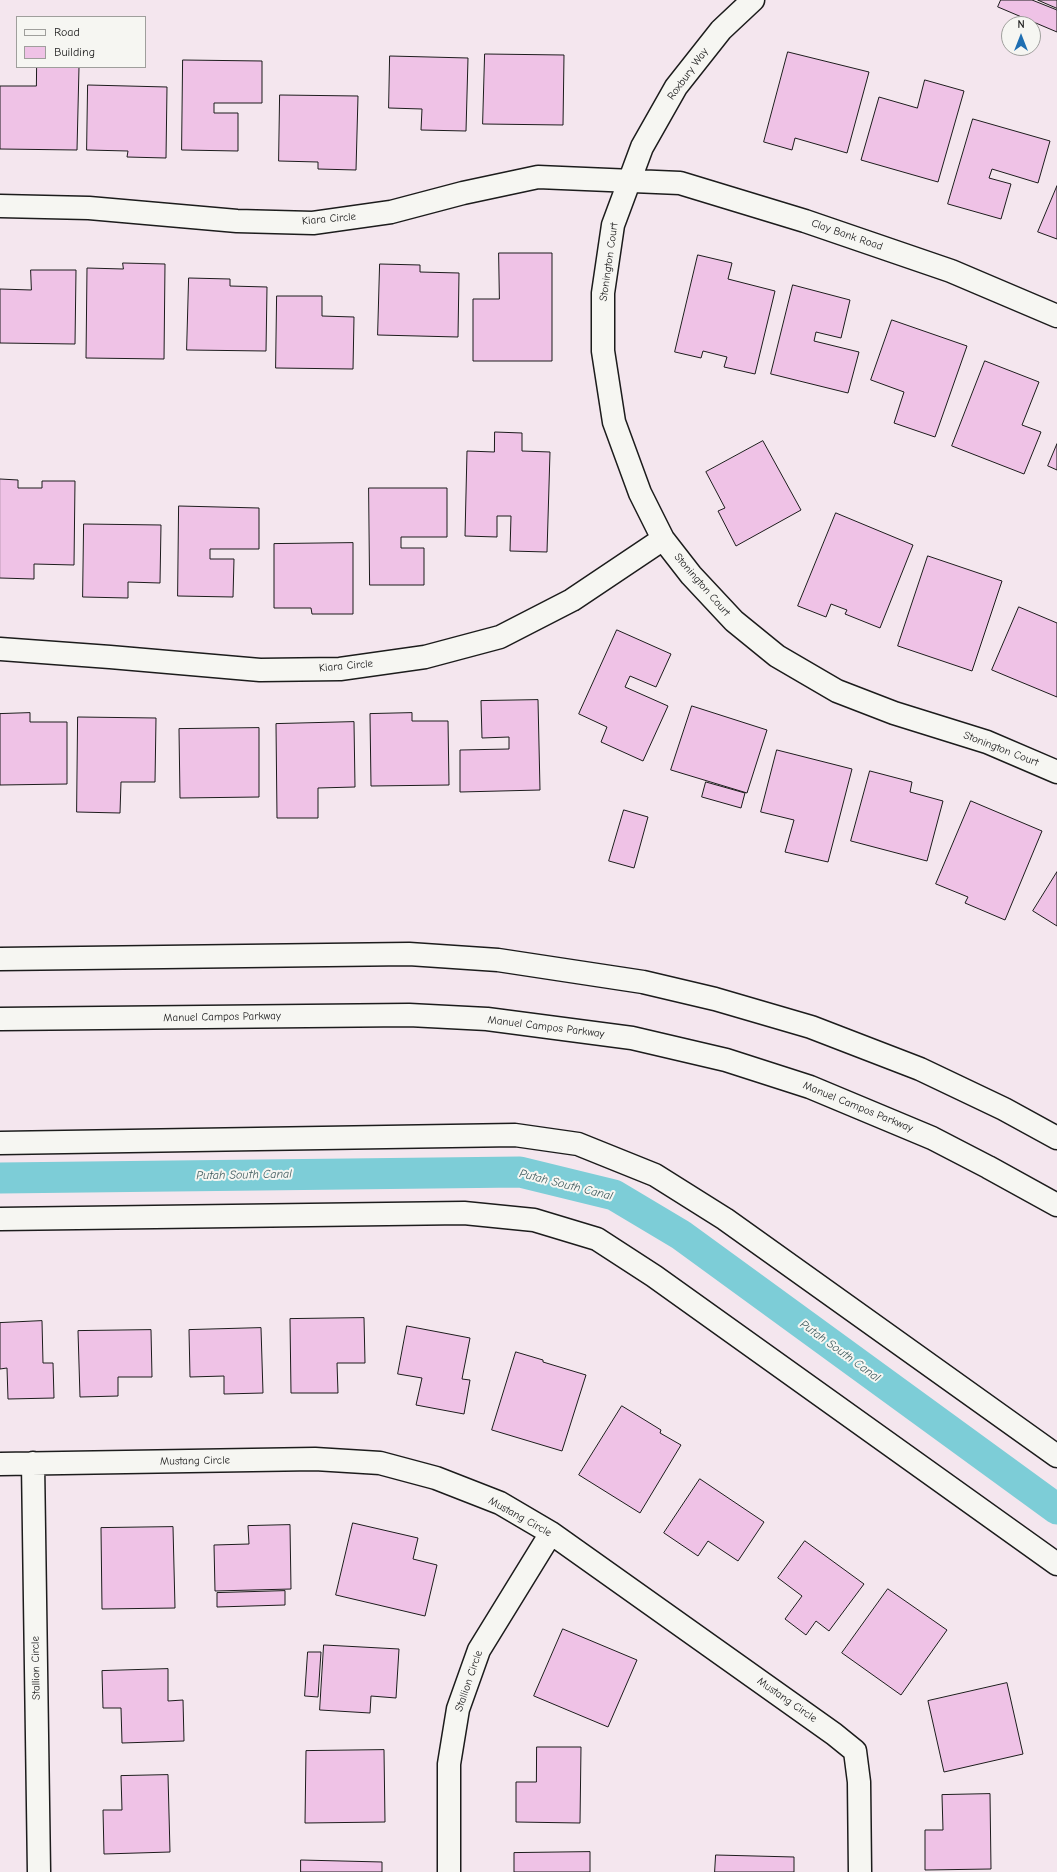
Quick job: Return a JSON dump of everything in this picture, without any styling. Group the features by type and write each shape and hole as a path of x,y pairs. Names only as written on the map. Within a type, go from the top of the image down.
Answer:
{"street":[{"name":"Roxbury Way","path":"629,181 643,145 676,88 721,30 753,0"},
{"name":"Kiara Circle","path":"0,206 88,208 237,221 313,223 391,212 463,193 538,178 629,181"},
{"name":"Clay Bank Road","path":"629,181 680,183 805,221 951,271 1057,316"},
{"name":"Stonington Court","path":"629,181 613,225 603,293 603,351 614,422 640,493 663,539 691,575 734,621 777,656 817,680 844,694 894,713 987,742 1057,772"},
{"name":"Kiara Circle","path":"0,649 260,670 340,669 425,657 500,637 572,600 663,539"},
{"path":"0,959 409,954 498,960 643,982 715,999 819,1030 920,1069 1004,1109 1057,1138"},
{"name":"Manuel Campos Parkway","path":"0,1019 409,1014 487,1019 632,1038 726,1060 810,1087 932,1138 1057,1205"},
{"path":"0,1143 515,1135 578,1144 655,1175 725,1219 1057,1456"},
{"path":"0,1219 464,1213 534,1220 597,1239 654,1276 1057,1564"},
{"name":"Mustang Circle","path":"0,1464 315,1459 380,1463 436,1478 500,1503 551,1533 834,1734 855,1751 860,1782 860,1872"},
{"name":"Stallion Circle","path":"32,1463 39,1872"},
{"name":"Stallion Circle","path":"449,1872 449,1764 458,1709 479,1650 551,1533"}],"building":[{"path":"1001,0 1032,0 1057,10 1057,32 1041,25 1041,16 1019,16 998,7"},
{"path":"1038,0 1057,0 1057,8"},
{"path":"788,52 869,72 847,153 795,138 792,150 764,142"},
{"path":"485,54 564,55 563,125 483,124"},
{"path":"390,56 468,58 466,131 421,130 422,109 389,108"},
{"path":"183,60 262,61 262,103 214,103 214,113 238,113 238,151 182,150"},
{"path":"37,68 79,68 77,150 0,149 0,86 36,86"},
{"path":"925,80 964,91 938,182 861,160 879,97 917,108"},
{"path":"88,85 167,87 166,158 127,157 128,151 87,150"},
{"path":"280,95 358,96 356,170 318,169 318,162 279,161"},
{"path":"973,119 1050,141 1038,183 992,169 989,178 1011,184 1001,219 948,204"},
{"path":"1057,186 1057,239 1038,232"},
{"path":"499,253 552,253 552,361 473,361 473,299 499,299"},
{"path":"698,255 732,263 728,279 775,291 755,374 724,367 727,357 703,351 701,358 675,352"},
{"path":"123,263 165,264 164,359 86,358 87,268 123,269"},
{"path":"380,264 420,265 420,272 459,273 458,337 378,335"},
{"path":"31,270 76,270 75,344 0,343 0,289 31,290"},
{"path":"189,278 230,279 230,286 267,287 266,351 187,350"},
{"path":"793,285 850,300 841,338 816,332 814,341 859,352 848,393 771,374"},
{"path":"277,296 322,296 322,316 354,317 353,369 276,368"},
{"path":"892,320 967,346 935,437 894,423 904,392 871,380"},
{"path":"985,361 1039,382 1022,425 1041,432 1024,474 952,446"},
{"path":"495,432 522,433 522,451 550,452 547,552 510,551 511,516 497,516 497,537 465,536 467,451 494,452"},
{"path":"763,441 801,510 736,546 718,511 725,508 706,472"},
{"path":"1057,444 1057,470 1048,466"},
{"path":"0,479 18,480 18,488 42,488 42,481 75,481 74,565 34,564 34,579 0,578"},
{"path":"369,488 447,488 447,537 401,537 401,548 424,548 424,585 370,585"},
{"path":"179,506 259,508 259,549 210,549 210,559 234,559 233,597 178,596"},
{"path":"836,513 913,545 880,628 845,614 847,610 831,604 826,617 798,606"},
{"path":"84,524 161,525 160,583 128,582 128,598 83,597"},
{"path":"353,543 353,614 312,614 311,608 274,608 274,544"},
{"path":"928,556 1002,581 972,671 898,646"},
{"path":"1019,607 1057,623 1057,697 992,670"},
{"path":"617,630 671,654 656,687 630,676 625,687 668,706 643,761 601,742 607,727 579,714"},
{"path":"538,700 540,790 460,792 460,750 509,749 509,737 482,738 481,701"},
{"path":"692,706 767,730 747,793 671,770"},
{"path":"30,713 30,722 67,722 67,784 0,785 0,714"},
{"path":"412,713 412,721 448,721 449,785 371,786 370,714"},
{"path":"78,717 156,718 155,782 121,782 120,813 77,812"},
{"path":"354,722 355,787 318,788 318,818 277,818 276,724"},
{"path":"259,728 259,797 180,798 179,729"},
{"path":"777,750 852,769 828,862 785,852 794,820 761,812"},
{"path":"870,771 912,782 910,792 943,801 927,861 851,841"},
{"path":"706,782 745,793 741,808 702,797"},
{"path":"971,801 1042,831 1005,920 965,903 968,897 936,884"},
{"path":"624,810 648,817 634,868 609,861"},
{"path":"1057,872 1057,926 1033,911"},
{"path":"364,1318 365,1363 337,1363 338,1393 291,1393 290,1319"},
{"path":"42,1321 43,1363 53,1363 54,1398 8,1399 7,1368 0,1369 0,1323"},
{"path":"407,1326 470,1338 462,1379 470,1380 464,1414 416,1405 422,1378 398,1374"},
{"path":"261,1328 263,1393 224,1394 224,1376 190,1377 189,1330"},
{"path":"151,1330 152,1377 118,1377 118,1396 80,1397 78,1331"},
{"path":"516,1352 586,1375 562,1451 492,1430"},
{"path":"622,1406 661,1430 660,1433 681,1445 640,1513 579,1475"},
{"path":"700,1479 764,1522 738,1561 708,1541 698,1556 664,1533"},
{"path":"353,1523 418,1538 413,1559 437,1565 425,1616 336,1595"},
{"path":"290,1525 291,1589 215,1591 214,1545 249,1544 248,1526"},
{"path":"173,1527 175,1608 102,1609 101,1528"},
{"path":"805,1541 864,1584 829,1631 816,1621 806,1635 785,1619 802,1596 778,1578"},
{"path":"888,1589 947,1630 901,1695 842,1653"},
{"path":"285,1591 285,1605 217,1607 217,1593"},
{"path":"563,1629 637,1660 608,1727 534,1696"},
{"path":"324,1645 399,1649 396,1698 371,1696 370,1713 320,1710"},
{"path":"308,1652 321,1652 318,1697 305,1696"},
{"path":"168,1669 168,1701 183,1700 184,1741 122,1743 121,1708 103,1708 102,1671"},
{"path":"1007,1683 1023,1754 944,1772 928,1701"},
{"path":"537,1747 581,1747 580,1823 516,1822 516,1782 536,1782"},
{"path":"384,1750 385,1822 305,1823 306,1751"},
{"path":"168,1775 170,1852 104,1854 103,1810 122,1810 121,1776"},
{"path":"990,1794 991,1869 925,1870 925,1830 943,1830 942,1795"},
{"path":"590,1852 590,1872 514,1872 514,1853"},
{"path":"716,1855 794,1857 794,1872 715,1872"},
{"path":"301,1860 382,1862 382,1872 301,1872"}],"waterway":[{"name":"Putah South Canal","path":"0,1178 520,1172 614,1195 681,1235 1057,1509"}]}
